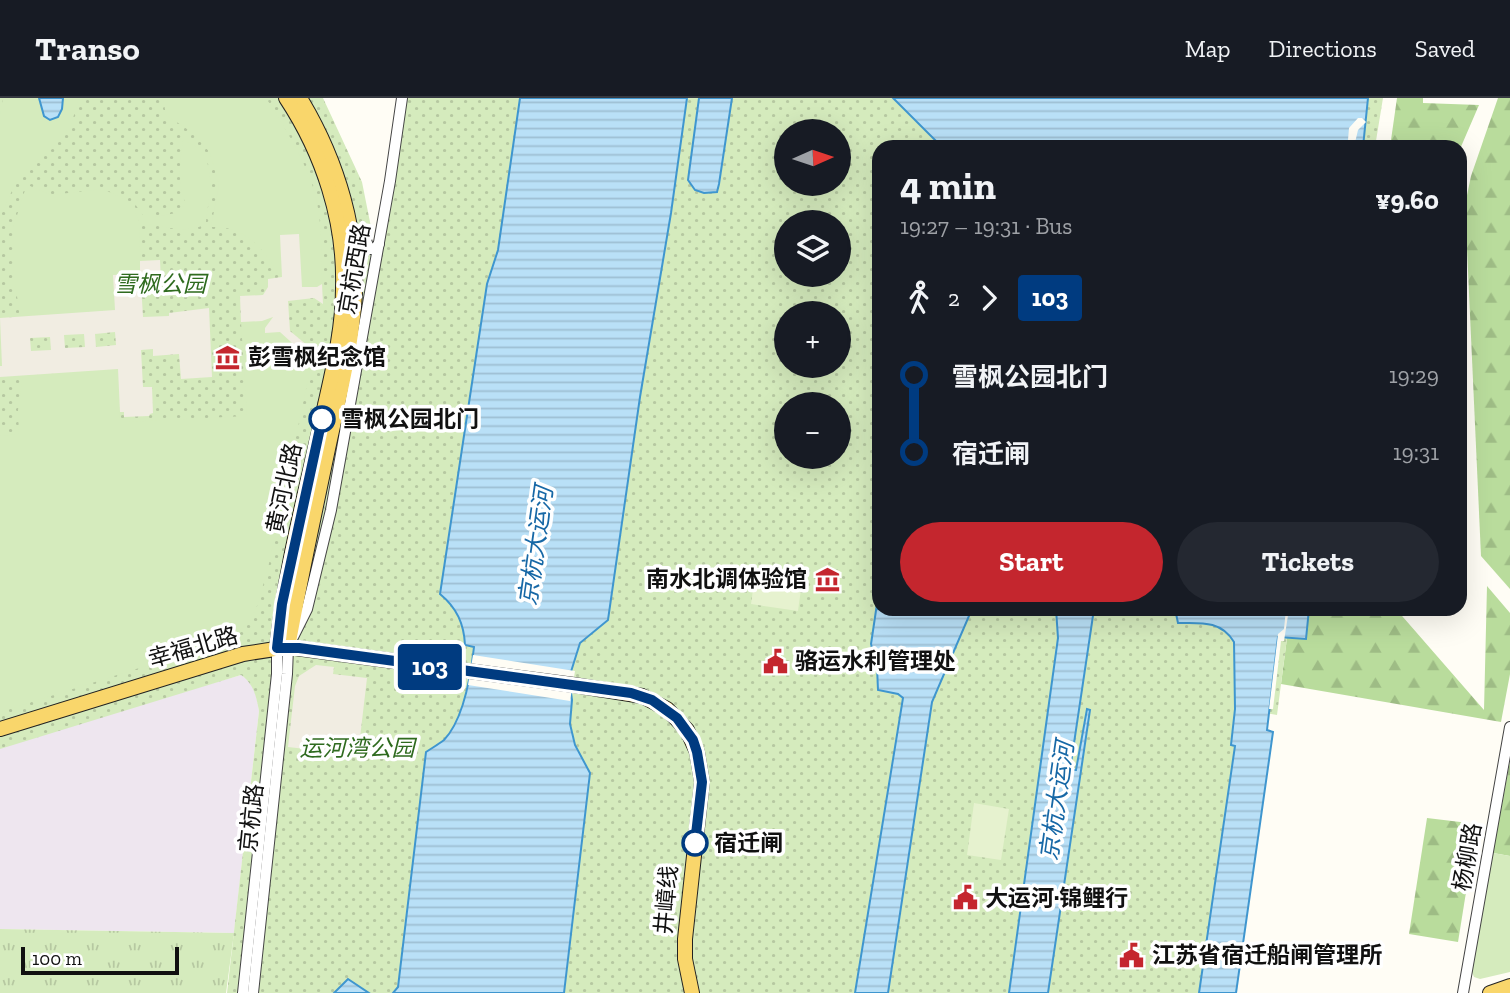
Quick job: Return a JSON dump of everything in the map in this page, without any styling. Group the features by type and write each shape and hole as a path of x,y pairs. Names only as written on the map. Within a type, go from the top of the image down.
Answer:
{"main road":[{"name":"黄河北路","path":"283,648 282,604 334,364 344,284 338,229 327,182 309,136 286,98"},
{"name":"黄河北路","path":"283,648 345,365 354,304 352,253 343,197 317,127 300,98"},
{"name":"幸福北路","path":"0,729 232,658 283,648 445,669"},
{"name":"井嶂线","path":"445,669 631,693 652,700 677,718 693,740 701,766 702,782 685,939 685,959 692,993"},
{"path":"1490,993 1510,986"}],"street":[{"name":"京杭西路","path":"283,648 307,609 331,510 379,244 402,98"},
{"path":"365,237 369,249 374,249 379,244"},
{"name":"京杭路","path":"243,993 272,724 283,648"},
{"name":"京杭路","path":"253,993 287,674 283,648"},
{"name":"杨柳路","path":"1463,993 1510,727"}],"shaded area":[{"path":"299,234 302,287 317,287 322,284 323,304 314,298 288,301 290,331 314,351 312,361 280,332 265,333 265,328 273,317 262,321 241,322 240,296 263,295 268,287 268,279 282,277 280,235"},
{"path":"160,260 161,282 141,283 143,317 169,316 169,313 209,308 212,377 181,379 179,354 153,356 153,349 141,350 143,387 152,387 153,413 149,416 124,417 124,412 120,412 118,369 0,377 0,318 115,310 113,275 140,274 140,261","holes":["115,332 116,345 96,347 95,334","84,334 85,347 65,348 64,335","50,337 51,350 31,351 30,338"]},
{"path":"316,665 334,667 333,674 367,678 358,755 288,747 295,686 299,676"},
{"path":"241,675 250,681 259,711 234,933 0,929 0,745"}],"green space":[{"path":"0,98 323,98 362,182 371,227 374,297 406,98 1383,98 1376,140 872,140 872,616 1308,616 1306,639 1287,638 1277,715 1254,711 1211,993 227,993 259,711 254,691 241,675 0,749"},
{"path":"3,98 79,98 71,125 50,151 31,164 16,182 0,217 0,114"},
{"path":"163,98 266,98 296,148 314,189 320,222 322,284 317,287 302,287 280,236 282,278 261,249 245,235 235,230 211,227 219,185 210,153 196,135 166,115"},
{"path":"1397,98 1423,98 1423,103 1479,105 1464,140 1391,140"},
{"path":"1498,98 1510,98 1510,589 1481,556 1467,249 1467,195"},
{"path":"183,140 195,146 208,164 210,186 206,222 187,229 149,224 135,204 138,201 155,217 176,213 186,204 180,180"},
{"path":"30,186 51,195 103,189 126,200 135,212 139,221 141,274 115,310 20,317 13,268 13,228 25,190"},
{"path":"262,321 266,332 280,332 312,361 268,568 250,621 231,639 0,712 0,436 19,434 18,410 23,375 118,369 120,418 124,422 247,416 241,322"},
{"path":"755,575 802,582 798,611 751,604"},
{"path":"1487,586 1510,613 1510,674 1501,722 1281,684 1287,638 1306,639 1308,616 1402,616 1484,710"},
{"path":"1510,761 1510,856 1493,853"},
{"path":"974,803 1009,809 1001,860 967,855"},
{"path":"1427,818 1477,824 1458,942 1409,934"},
{"path":"1493,853 1510,856 1510,972 1480,979 1474,977 1472,972"},
{"path":"0,929 234,933 226,993 0,993"}],"water":[{"path":"39,98 63,98 58,117 50,120 44,116"},
{"name":"京杭大运河","path":"520,98 687,98 608,620 580,643 569,678 572,700 570,724 575,745 590,773 564,993 393,993 398,987 426,752 444,740 457,720 473,658 474,647 465,645 459,617 440,594 487,284 498,250"},
{"path":"699,98 732,98 717,192 704,193 695,190 688,180"},
{"path":"893,98 1368,98 1364,140 935,140"},
{"path":"875,616 969,616 932,702 888,993 855,993 903,698 898,694 878,690 877,667 871,644"},
{"name":"京杭大运河","path":"1056,616 1093,616 1070,770 1076,770 1087,709 1090,710 1048,993 1009,993 1058,638"},
{"path":"1176,616 1308,616 1306,639 1278,637 1267,730 1273,732 1236,993 1199,993 1235,746 1231,745 1235,709 1234,642 1216,626 1178,623"},
{"path":"348,979 369,993 334,993"}],"pier":[{"path":"1358,118 1366,122 1358,130 1356,140 1348,140 1349,128"},
{"path":"1285,616 1288,616 1284,641 1281,641 1273,709 1269,709 1278,634 1284,629"},
{"path":"473,655 575,671 570,701 468,685"}],"bus line":[{"name":"103","path":"322,419 282,604 277,648 299,648 574,685 631,693 652,700 677,718 693,740 697,752 702,782 695,843"}],"place":[{"name":"彭雪枫纪念馆","path":"228,357"},
{"name":"雪枫公园北门","path":"322,419"},
{"name":"南水北调体验馆","path":"827,579"},
{"name":"骆运水利管理处","path":"775,661"},
{"name":"宿迁闸","path":"695,843"},
{"name":"大运河·锦鲤行","path":"965,898"},
{"name":"江苏省宿迁船闸管理所","path":"1132,955"}],"park label":[{"name":"雪枫公园","path":"160,284"},
{"name":"运河湾公园","path":"357,748"}]}
